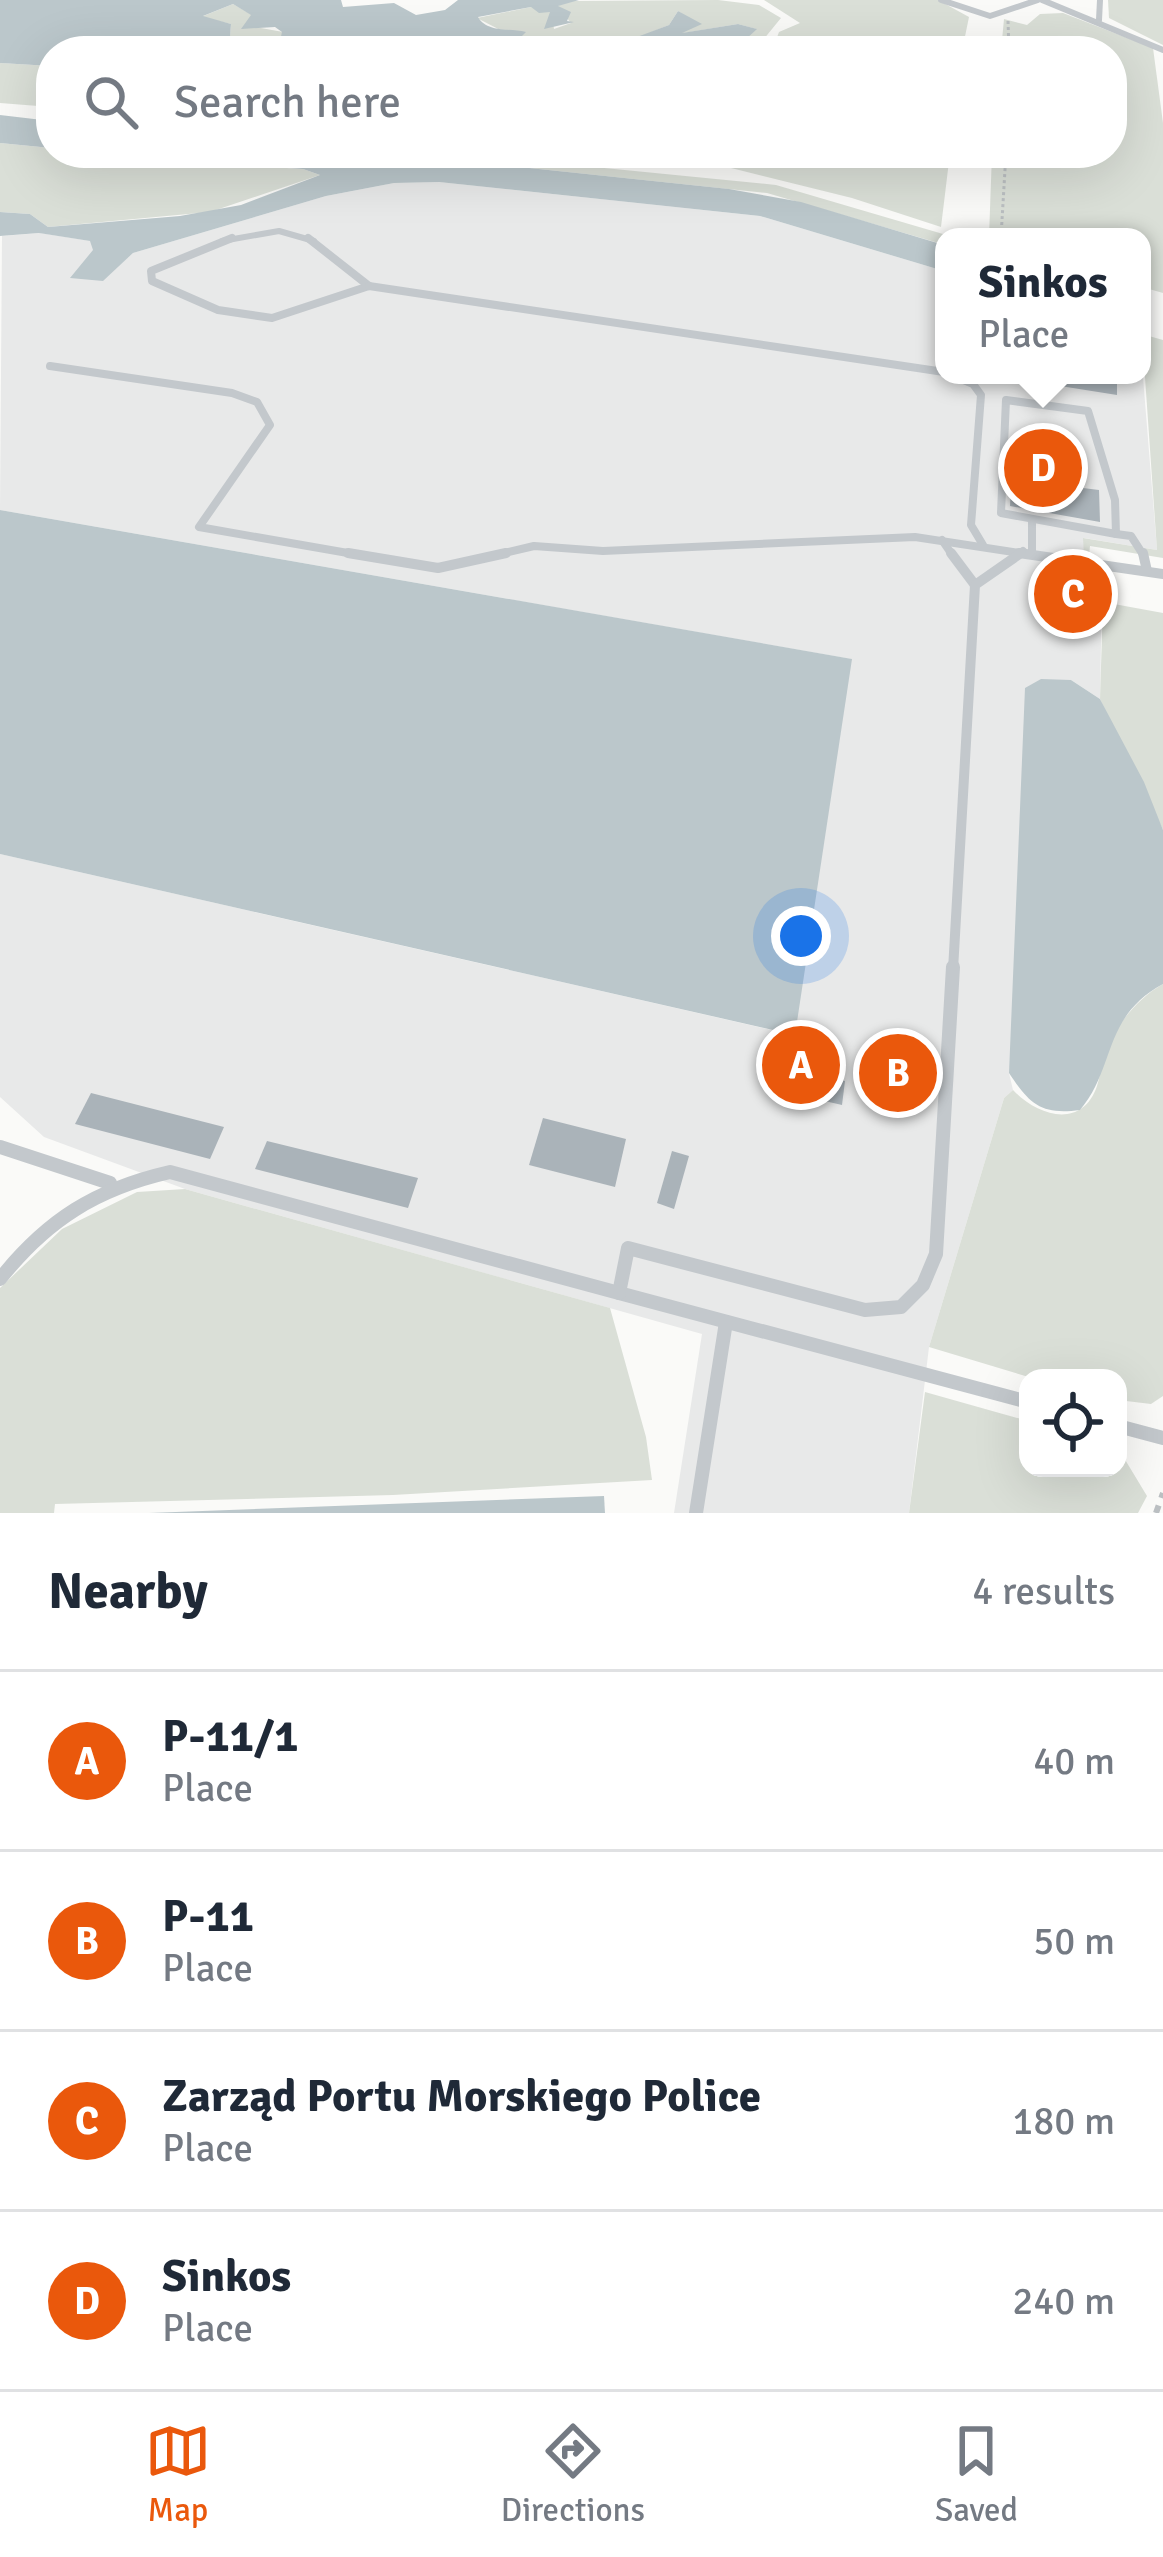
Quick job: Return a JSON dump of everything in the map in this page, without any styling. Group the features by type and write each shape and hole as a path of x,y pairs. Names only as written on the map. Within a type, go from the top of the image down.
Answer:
{"lane":[{"path":"941,0 981,17 1008,15 1040,0 1099,20 1163,50"},
{"path":"1099,20 1100,0"},
{"path":"369,286 318,242 292,232 266,230 151,271 152,281 184,298 255,316 287,317 342,291 369,286 935,372"},
{"path":"50,367 232,393 257,402 270,424 200,527 438,568 534,547 603,551 940,538 1163,574"},
{"path":"973,384 981,395 971,525 983,545"},
{"path":"1116,534 1115,500 1088,411 1009,399 1001,513 1137,540 1147,571"},
{"path":"975,585 1027,552 1032,520"},
{"path":"619,1293 628,1248 865,1310 901,1307 922,1285 936,1254 975,585 940,538"},
{"path":"0,1147 110,1184"},
{"path":"0,1279 35,1234 110,1184 170,1172 1019,1400"},
{"path":"696,1513 726,1322"},
{"path":"1127,1428 1163,1438"}],"path":[{"path":"1008,15 1009,36"},
{"path":"1002,228 1005,168"},
{"path":"1156,1513 1163,1493"}],"shaded area":[{"path":"0,0 341,0 343,7 394,3 416,15 445,10 458,0 579,0 558,6 571,12 567,21 574,22 544,29 550,12 539,13 531,7 478,17 493,28 526,32 522,36 281,36 275,27 241,29 251,15 233,4 203,16 231,24 230,36 36,36 36,65 0,63"},
{"path":"718,0 759,5 781,18 766,36 749,36 756,29 738,24 678,34 687,29 688,18 678,11 669,25 642,36 521,36 524,33 506,33 477,18 531,7 551,11 554,29 571,23 557,6 570,1"},
{"path":"764,0 938,0 969,17 965,36 778,36 800,23"},
{"path":"1108,0 1163,0 1163,45 1109,18"},
{"path":"233,4 252,15 245,25 283,32 282,36 230,36 231,24 201,17"},
{"path":"678,11 702,24 682,33 738,24 757,29 749,36 640,36 669,25"},
{"path":"1063,13 1122,36 1002,36 1004,19 1027,25 1040,14"},
{"path":"1127,38 1153,48 1163,123 1163,293 1151,290 1151,228 989,228 991,168 1127,168"},
{"path":"0,63 36,65 36,106 0,103"},
{"path":"0,115 36,119 36,147 0,143"},
{"path":"0,143 36,147 36,168 287,168 320,175 210,212 48,227 30,214 0,212"},
{"path":"290,168 529,168 729,189 801,202 935,242 935,268 760,216 439,182 394,183 326,196 133,253 103,281 70,278 93,250 90,241 39,233 0,236 0,212 30,214 48,227 180,216 241,205 320,175"},
{"path":"529,168 604,168 776,185 935,232 935,242 767,193"},
{"path":"731,168 948,168 941,227 852,198"},
{"path":"439,182 760,216 935,268 935,384 1144,384 1157,550 1084,538 1090,587 1102,589 1100,699 1071,680 1009,1073 1013,1090 1004,1098 929,1347 909,1513 674,1513 702,1334 185,1189 44,1137 0,1097 0,854 794,1035 851,659 0,510 2,236 40,233 91,241 102,281 133,253 326,196 394,183"},
{"path":"1151,337 1163,340 1163,558 1090,546 1089,556 1084,555 1083,538 1157,550 1145,384 1151,384"},
{"path":"0,510 852,659 795,1035 0,854"},
{"path":"1103,602 1163,613 1163,830 1100,699"},
{"path":"1041,679 1071,680 1100,699 1144,782 1163,830 1163,984 1129,1012 1091,1094 1080,1110 1067,1111 1038,1105 1009,1073 1025,688"},
{"path":"1163,984 1163,1396 1151,1404 1127,1401 1127,1369 1019,1369 1019,1374 929,1347 1004,1098 1013,1090 1046,1112 1081,1109 1097,1086 1110,1039 1140,1001"},
{"path":"185,1189 610,1308 646,1437 652,1480 393,1495 55,1504 54,1513 0,1513 0,1288 62,1229 137,1192"},
{"path":"925,1392 1019,1418 1019,1477 1127,1477 1127,1463 1147,1496 1138,1513 909,1513"},
{"path":"604,1496 605,1513 149,1513"}],"building":[{"path":"1117,384 1117,395 1054,385"},
{"path":"1013,439 1074,448 1075,487 1099,490 1100,522 1010,506"},
{"path":"1057,568 1089,573 1090,607 1057,602"},
{"path":"877,1046 924,1057 920,1100 872,1089"},
{"path":"819,1075 845,1081 842,1105 816,1099"},
{"path":"91,1093 224,1127 210,1159 75,1124"},
{"path":"543,1118 626,1139 615,1187 529,1165"},
{"path":"267,1141 418,1178 408,1208 255,1169"},
{"path":"672,1151 689,1156 674,1209 657,1203"}],"place":[{"name":"Sinkos","path":"1043,468"},
{"name":"Zarząd Portu Morskiego Police","path":"1073,594"},
{"name":"P-11/1","path":"801,1065"},
{"name":"P-11","path":"898,1073"}]}
